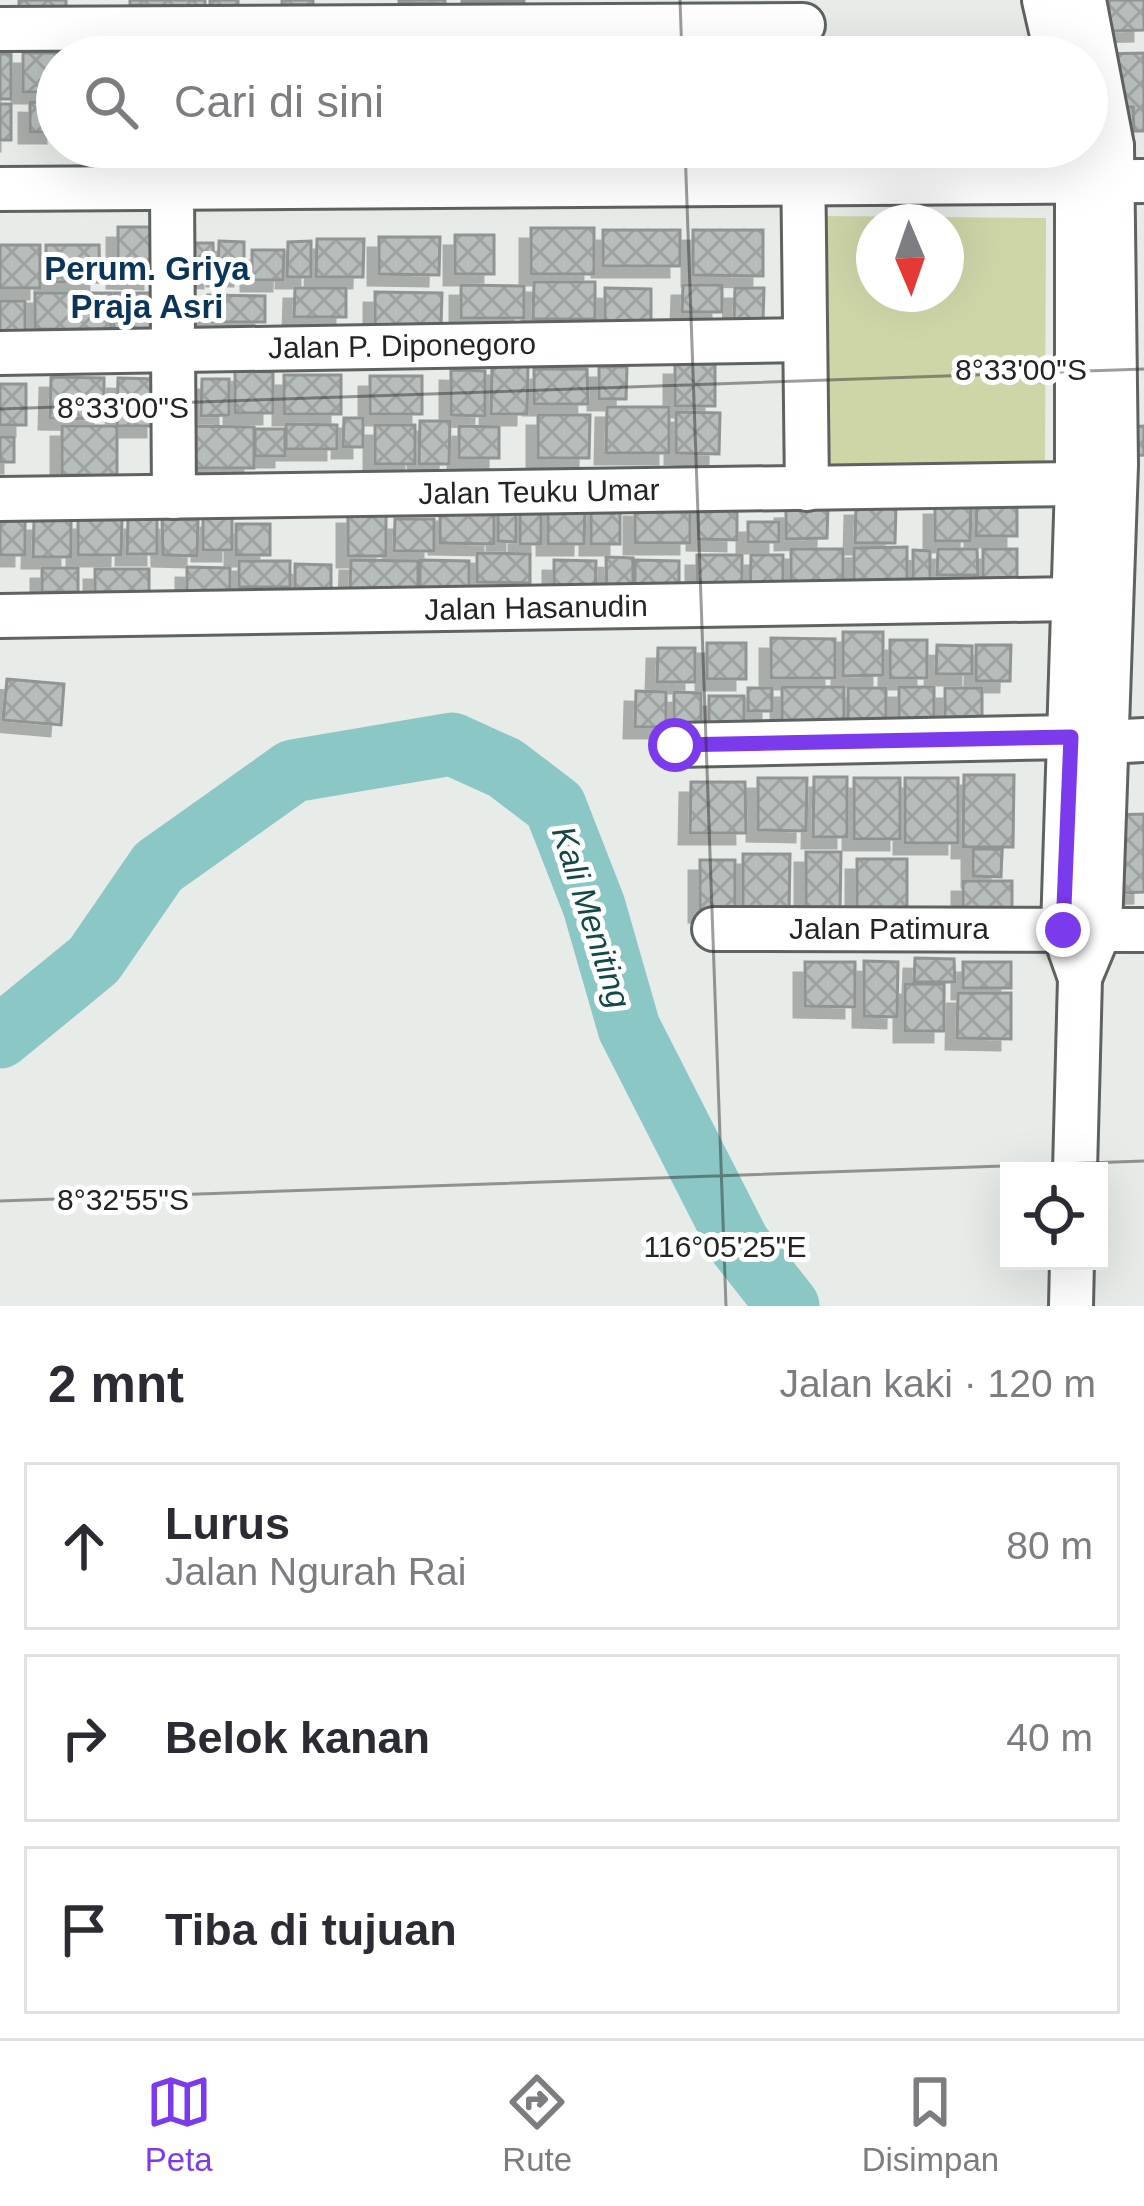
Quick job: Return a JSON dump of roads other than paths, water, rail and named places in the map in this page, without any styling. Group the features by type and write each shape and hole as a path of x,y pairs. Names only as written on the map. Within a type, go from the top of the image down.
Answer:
{"street":[{"path":"1044,0 1052,36"},
{"path":"1084,0 1088,36"},
{"path":"0,29 803,27"},
{"path":"0,160 36,159"},
{"path":"0,189 172,188 623,168"},
{"path":"803,168 807,489"},
{"path":"1075,1162 1081,930 1107,740 1109,600 1130,464 1100,168"},
{"path":"1100,168 1077,484 1109,600"},
{"path":"172,188 174,497"},
{"name":"Jalan P. Diponegoro","path":"0,353 805,340"},
{"name":"Jalan Teuku Umar","path":"0,500 1077,484"},
{"name":"Jalan Hasanudin","path":"0,616 1109,600"},
{"path":"675,745 1107,740"},
{"name":"Jalan Patimura","path":"714,929 1144,930"},
{"path":"1071,1306 1072,1270"}],"waterway":[{"name":"Kali Meniting","path":"0,1037 94,960 158,867 293,771 452,744 505,768 555,806 594,906 629,1028 739,1244 788,1306"}],"district":[{"name":"Perum. Griya Praja Asri","path":"147,287"}]}
